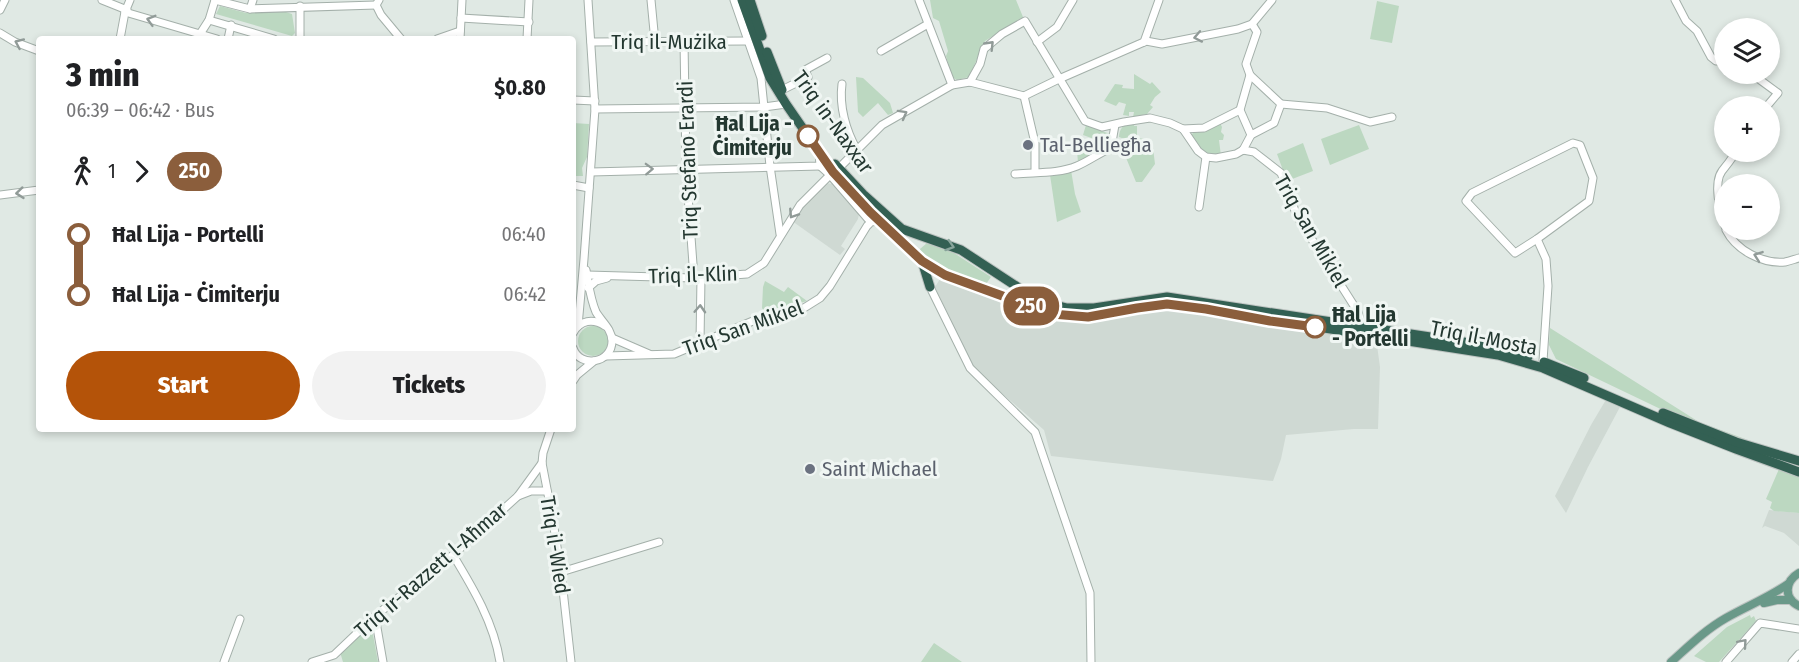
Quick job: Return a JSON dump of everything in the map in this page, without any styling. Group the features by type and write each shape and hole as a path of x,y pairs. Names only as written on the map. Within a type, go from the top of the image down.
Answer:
{"highway":[{"name":"Triq in-Naxxar","path":"744,1 782,90 834,172 902,230 961,250 1039,305"},
{"name":"Triq in-Naxxar","path":"744,1 770,78 819,152 868,219 879,221 919,259 945,275 991,292 1039,305"},
{"path":"923,238 918,239 914,248 930,287"},
{"path":"991,292 998,285 996,273"},
{"path":"930,287 933,280 945,275"},
{"name":"Triq il-Mosta","path":"1039,305 1094,308 1167,297 1496,347 1543,361 1652,409 1736,442 1799,461"},
{"name":"Triq il-Mosta","path":"1039,305 1052,314 1088,317 1167,304 1498,355 1543,368 1681,428 1799,472"}],"main road":[{"path":"1799,573 1791,578 1788,584 1788,594 1791,600 1799,606"},
{"path":"1671,662 1701,635 1725,618 1755,605 1788,584"},
{"path":"1755,605 1777,600 1791,600"}],"street":[{"path":"0,10 5,0"},
{"path":"102,0 126,11 207,36"},
{"path":"121,36 130,0"},
{"path":"200,34 215,0 250,9 282,4 300,6 377,2 381,15 398,36"},
{"path":"250,9 253,0"},
{"path":"460,35 462,0"},
{"path":"528,36 529,0"},
{"path":"576,320 584,259 595,109 588,0"},
{"path":"651,0 655,42"},
{"path":"734,0 761,78 780,234"},
{"path":"919,0 952,85 970,82 1024,96 1146,41 1162,44 1238,29 1252,24 1272,0"},
{"path":"1037,42 1058,27 1073,0"},
{"path":"1144,42 1159,0"},
{"path":"1675,0 1686,21 1697,31 1714,59"},
{"path":"300,6 300,36"},
{"path":"461,18 529,22"},
{"path":"208,20 264,36"},
{"path":"970,82 980,64 984,49 1002,34 1025,21 1084,121 1102,128 1150,118 1183,129 1204,128 1240,110"},
{"path":"881,51 928,24"},
{"path":"1252,24 1257,32 1246,64 1250,75 1281,104 1327,108 1370,122 1392,117"},
{"path":"229,36 231,25"},
{"path":"0,33 36,50"},
{"name":"Triq Stefano Erardi","path":"684,41 686,168 698,278 700,342"},
{"name":"Triq il-Mużika","path":"591,42 747,41"},
{"path":"782,90 808,77 804,70 827,58"},
{"path":"1250,75 1240,110 1251,135"},
{"path":"842,84 844,118 850,138 857,150"},
{"path":"1766,84 1778,93 1775,96"},
{"name":"Triq il-Klin","path":"587,275 698,278 747,274 764,263 800,205 882,125 952,85"},
{"path":"1024,96 1035,143 1035,172"},
{"path":"576,100 595,101"},
{"path":"595,109 786,104"},
{"path":"1183,129 1198,151 1206,158 1236,154 1243,150 1251,135 1274,123 1281,104"},
{"path":"1016,174 1047,172 1076,166 1111,148 1115,125"},
{"path":"1573,143 1580,146 1593,178 1589,201 1537,239 1515,253 1466,201 1472,193 1573,143"},
{"name":"Triq San Mikiel","path":"1243,150 1254,152 1281,173 1297,216 1358,312 1363,327"},
{"path":"591,172 820,166 819,152"},
{"path":"1199,207 1206,158"},
{"path":"1721,174 1730,162"},
{"name":"Triq in-Naxxar","path":"820,166 834,172"},
{"path":"576,186 589,188"},
{"path":"0,195 36,190"},
{"name":"Triq San Mikiel","path":"606,356 674,354 760,318 804,308 820,298 830,286 868,219"},
{"path":"1537,239 1546,259 1548,286 1543,361"},
{"path":"1732,240 1737,246 1760,258 1785,261 1799,258"},
{"path":"576,376 594,361 606,356 611,347 612,338 597,313 588,288 584,259"},
{"name":"Triq il-Klin","path":"588,288 596,281 612,277"},
{"path":"930,287 970,368 1035,432 1090,593 1091,662"},
{"path":"576,328 589,321 595,321 607,327"},
{"path":"612,338 651,355"},
{"path":"576,353 582,359 594,361"},
{"name":"Triq il-Wied","path":"550,432 542,463 561,572 571,662"},
{"name":"Triq ir-Razzett l-Aħmar","path":"312,662 334,655 375,616 453,555 518,496 542,463"},
{"name":"Triq ir-Razzett l-Aħmar","path":"518,496 531,491 547,491"},
{"path":"561,572 659,542"},
{"path":"453,555 479,598 498,647 501,662"},
{"path":"375,616 383,662"},
{"path":"224,662 240,618"},
{"path":"1726,662 1760,623 1799,629"},
{"path":"1792,662 1799,654"}],"shaded area":[{"path":"826,183 832,184 859,214 841,246 845,249 840,255 792,221 803,206"},
{"path":"940,279 1068,317 1173,307 1376,338 1380,367 1378,429 1286,435 1273,481 1051,456 1044,430 974,369 935,287"},
{"path":"1607,398 1621,405 1566,513 1555,496"},
{"path":"1769,510 1799,513 1799,546 1784,533 1765,526 1762,528"}],"green space":[{"path":"930,0 1016,0 1023,17 985,41 969,77 957,80 952,77 946,56 948,51 939,21 933,18"},
{"path":"1377,1 1399,6 1392,43 1370,39"},
{"path":"220,6 246,13 286,12 292,14 295,33 292,36 216,14"},
{"path":"1134,74 1150,84 1152,82 1161,92 1155,97 1150,105 1153,107 1147,114 1133,117 1134,112 1129,112 1129,116 1123,115 1126,104 1119,102 1116,106 1104,101 1115,84 1123,85 1122,88 1134,89"},
{"path":"856,77 863,78 890,103 893,113 888,115 878,103 863,117 858,112"},
{"path":"1219,121 1222,127 1221,132 1224,135 1223,140 1219,140 1221,156 1203,150 1190,136 1195,131"},
{"path":"1135,122 1137,138 1152,140 1155,164 1142,182 1136,182 1122,148 1127,140 1119,137 1123,126"},
{"path":"576,123 589,124 587,157 582,168 583,176 576,176"},
{"path":"1086,125 1110,134 1102,156 1078,163 1079,145 1093,150 1097,140 1083,135"},
{"path":"1359,125 1369,149 1330,165 1321,139"},
{"path":"1303,143 1313,171 1287,181 1277,154"},
{"path":"1071,170 1081,212 1057,222 1050,175"},
{"path":"927,243 954,253 991,277 986,284 922,257 920,249"},
{"path":"765,281 784,292 788,287 807,301 765,313 762,308"},
{"path":"593,326 604,330 608,341 604,352 593,356 582,352 578,341 582,330"},
{"path":"1550,328 1699,422 1748,440 1696,426 1556,359 1549,345"},
{"path":"1779,469 1799,477 1799,513 1774,511 1770,508 1772,502 1766,499"},
{"path":"1750,615 1751,618 1754,616 1756,621 1719,662 1706,662 1694,656 1727,627"},
{"path":"369,623 378,662 343,662 340,652"},
{"path":"934,643 962,662 921,662"}],"bus line":[{"name":"250","path":"808,136 833,172 870,212 922,261 945,275 1052,314 1088,317 1167,304 1315,327"}],"place":[{"name":"Ħal Lija - Ċimiterju","path":"808,136"},
{"name":"Tal-Belliegħa","path":"1028,145"},
{"name":"Ħal Lija - Portelli","path":"1315,327"},
{"name":"Saint Michael","path":"810,469"}]}
